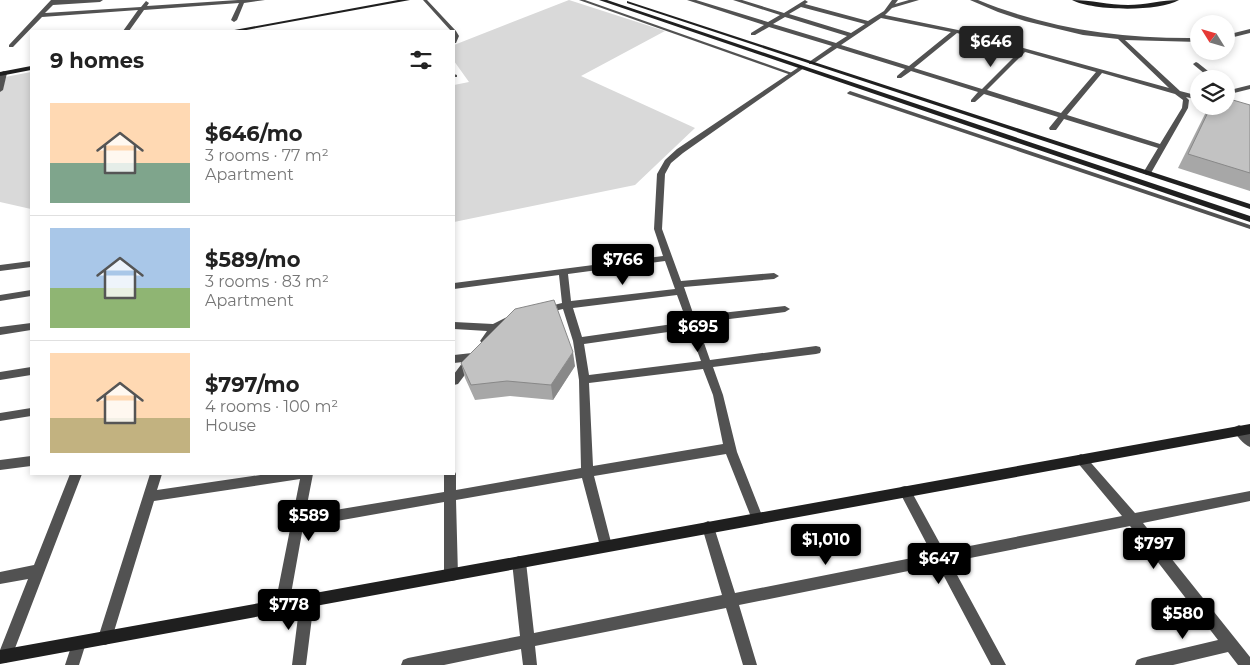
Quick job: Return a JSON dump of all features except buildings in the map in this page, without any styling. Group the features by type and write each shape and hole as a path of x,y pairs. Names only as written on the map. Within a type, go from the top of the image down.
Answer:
{"main road":[{"path":"238,30 407,0"},
{"path":"602,0 797,71 893,99 1250,219"},
{"path":"624,0 1250,207"},
{"path":"1075,0 1129,7 1162,4 1176,0"},
{"path":"2,73 30,68"},
{"path":"908,104 915,96"},
{"path":"3,657 1244,430"}],"street":[{"path":"11,46 52,2 100,0"},
{"path":"127,30 148,0"},
{"path":"40,15 262,0"},
{"path":"690,0 1162,147"},
{"path":"736,0 852,35"},
{"path":"753,34 808,0"},
{"path":"811,63 868,24 894,3 916,0"},
{"path":"973,0 997,10 1047,25 1120,38 1190,40"},
{"path":"234,20 243,1"},
{"path":"801,5 868,24"},
{"path":"879,16 956,30 1190,96"},
{"path":"899,77 956,30"},
{"path":"1235,35 1250,31"},
{"path":"1120,38 1186,100 1185,108 1147,173"},
{"path":"973,101 1024,50"},
{"path":"1196,64 1204,70"},
{"path":"757,518 730,448 718,395 708,365 658,229 662,174 668,162 680,151 797,71"},
{"path":"1053,128 1100,71"},
{"path":"0,90 2,73"},
{"path":"1235,90 1250,88"},
{"path":"455,286 668,258"},
{"path":"0,268 30,264"},
{"path":"563,272 567,305 578,341 584,380 587,474 606,546"},
{"path":"455,380 495,328 508,318 567,305 774,276"},
{"path":"0,298 30,294"},
{"path":"578,341 785,309"},
{"path":"455,326 495,328"},
{"path":"0,331 30,327"},
{"path":"584,380 816,350"},
{"path":"455,359 472,357"},
{"path":"0,376 30,371"},
{"path":"0,417 30,412"},
{"path":"1244,430 1250,442"},
{"path":"298,522 730,448"},
{"path":"1081,459 1132,519 1247,665"},
{"path":"0,465 30,461"},
{"path":"3,657 76,475"},
{"path":"105,638 156,475"},
{"path":"150,496 293,475"},
{"path":"282,606 307,475"},
{"path":"450,475 451,574"},
{"path":"905,491 999,665"},
{"path":"408,665 1250,496"},
{"path":"708,527 750,665"},
{"path":"519,562 530,665"},
{"path":"0,578 38,571"},
{"path":"299,665 307,601"},
{"path":"72,665 80,643"},
{"path":"1142,665 1232,644"}],"lane":[{"path":"425,0 451,30"},
{"path":"581,0 797,71"},
{"path":"850,93 1250,227"},
{"path":"887,104 893,99"}],"shaded area":[{"path":"569,0 665,31 581,76 695,128 635,185 455,222 455,85 469,82 455,62 455,45"},
{"path":"30,72 30,209 0,202 0,78"}]}
